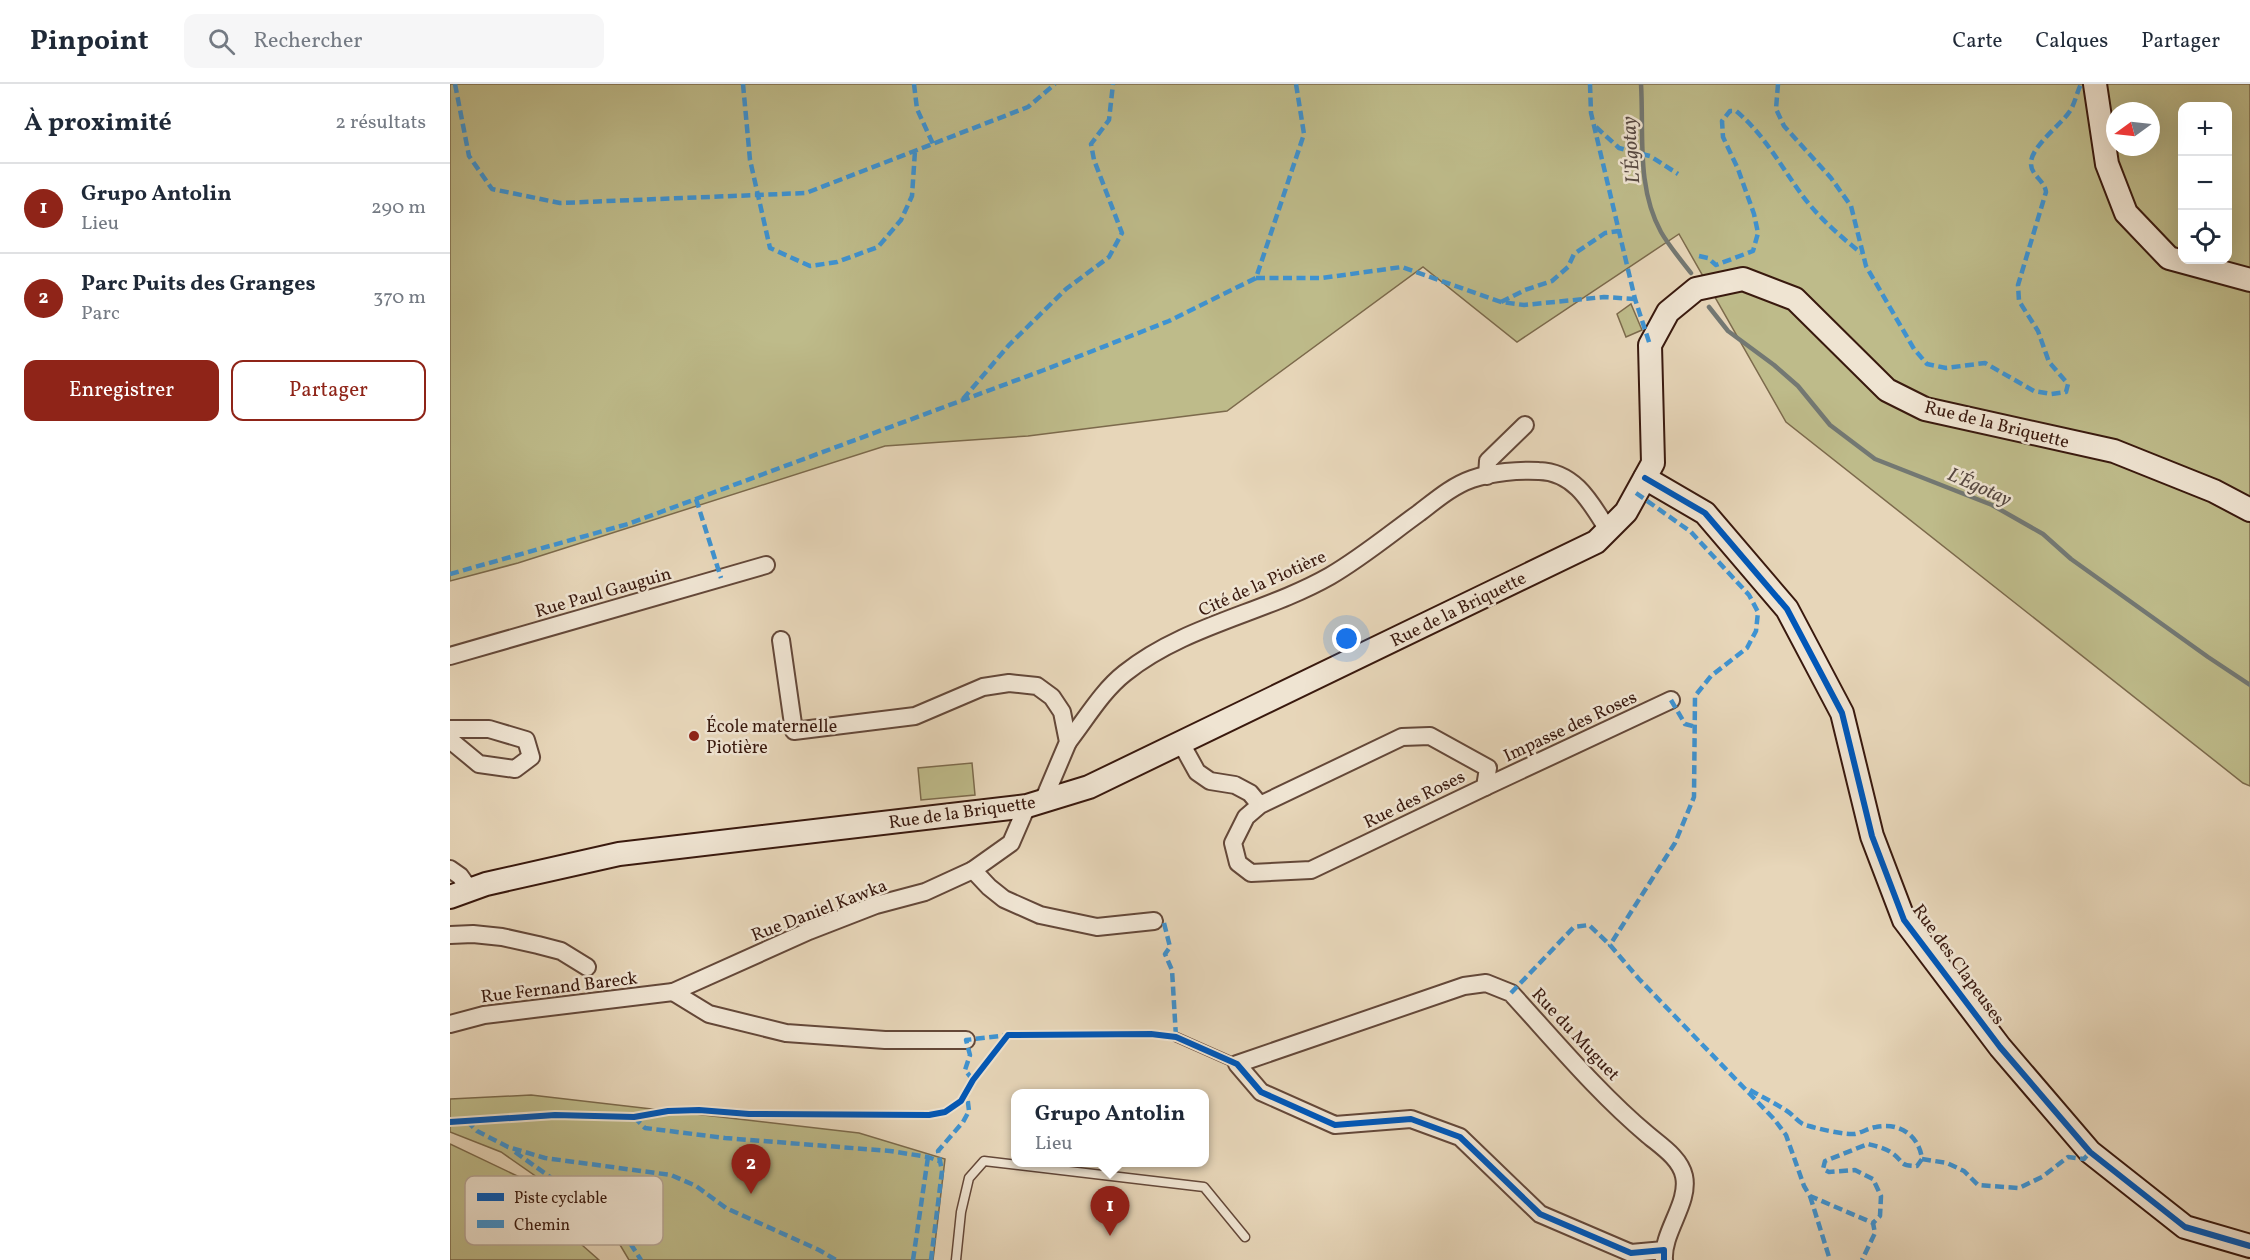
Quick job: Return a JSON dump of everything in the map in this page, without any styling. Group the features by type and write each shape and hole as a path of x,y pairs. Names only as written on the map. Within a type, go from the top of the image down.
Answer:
{"main road":[{"path":"2096,84 2107,164 2126,213 2169,258 2250,280"},
{"name":"Rue de la Briquette","path":"460,893 486,884 619,854 1035,803 1089,787 1596,542 1626,512 1653,464 1650,345 1668,312 1696,289 1743,279 1795,299 1887,390 1925,409 2114,451 2214,491 2250,510"},
{"name":"Rue des Clapeuses","path":"1645,478 1705,513 1787,609 1842,713 1872,836 1904,920 2001,1047 2090,1152 2186,1227 2250,1246"}],"street":[{"path":"1487,476 1488,461 1525,425"},
{"name":"Cité de la Piotière","path":"1035,803 1068,742 1108,690 1124,674 1154,652 1296,593 1329,576 1352,562 1448,491 1473,478 1520,470 1543,471 1567,478 1586,495 1608,530"},
{"name":"Rue Paul Gauguin","path":"450,656 766,565"},
{"path":"780,640 794,731 915,716 983,687 1009,683 1037,686 1052,698 1062,712 1068,742"},
{"name":"Impasse des Roses","path":"1485,787 1671,700"},
{"path":"450,729 489,729 526,740 531,757 515,769 479,764 450,740"},
{"name":"Rue des Roses","path":"1430,736 1488,768 1485,787 1311,870 1251,873 1238,863 1233,843 1246,817 1260,805 1402,737 1430,736"},
{"path":"1181,743 1197,772 1210,781 1235,785 1250,793 1260,805"},
{"name":"Rue Daniel Kawka","path":"676,990 820,927 876,905 925,892 973,870 1011,843 1035,803"},
{"path":"450,869 460,876 460,893"},
{"path":"973,870 989,887 1005,899 1040,915 1097,927 1154,921"},
{"path":"450,935 473,934 502,937 538,945 561,951 587,968"},
{"name":"Rue du Muguet","path":"1237,1064 1464,986 1486,983 1511,993 1621,1112 1675,1158 1684,1176 1684,1193 1664,1255"},
{"path":"676,990 709,1014 786,1033 885,1040 966,1040"},
{"name":"Rue Fernand Bareck","path":"450,1024 484,1015 676,990"},
{"path":"1237,1064 1261,1092 1335,1125 1411,1119 1460,1137 1540,1214 1631,1253 1664,1255"}],"lane":[{"path":"1176,1037 1237,1064"},
{"path":"956,1260 961,1212 969,1178 984,1161 1011,1164"},
{"path":"1035,1167 1204,1187 1245,1237"}],"shaded area":[{"path":"450,84 2250,84 2250,786 2243,783 1786,422 1679,234 1517,342 1423,267 1227,411 1028,436 885,446 518,563 450,581"},
{"path":"1631,304 1642,330 1626,337 1617,314"},
{"path":"972,763 975,795 921,800 918,768"},
{"path":"531,1095 859,1133 945,1159 933,1260 629,1260 620,1245 663,1245 663,1176 535,1176 501,1152 450,1132 450,1099"},
{"path":"450,1144 517,1176 465,1176 465,1245 582,1245 599,1260 450,1260"}],"waterway":[{"name":"L'Égotay","path":"1641,84 1644,178 1648,197 1661,232 1691,273"},
{"name":"L'Égotay","path":"1709,307 1728,331 1798,386 1830,425 1875,459 1992,505 2043,534 2071,559 2250,685"}],"marked path":[{"path":"455,84 469,156 492,189 560,203 806,193 1028,107 1055,84"},
{"path":"743,84 750,160 770,248 810,266 837,262 878,247 901,220 912,196 915,151"},
{"path":"914,84 917,109 933,144"},
{"path":"963,399 1009,345 1066,289 1109,257 1122,233 1094,160 1091,144 1109,120 1113,84"},
{"path":"450,574 628,524 1044,370 1169,321 1256,278 1304,134 1296,84"},
{"path":"1590,84 1591,113 1635,299 1650,345"},
{"path":"1778,84 1776,109 1784,126 1831,178 1851,206 1866,266 1914,349 1927,364 1946,368 1985,363 2034,391 2051,394 2066,392 2068,384 2049,362 2038,331 2019,301 2018,285 2046,192 2032,168 2032,157 2041,143 2066,117 2081,84"},
{"path":"1699,256 1708,258 1716,265 1753,251 1758,233 1754,214 1738,169 1723,137 1722,121 1730,111 1736,111 1746,120 1771,150 1808,203 1861,253"},
{"path":"1596,127 1619,148 1650,156 1678,174"},
{"path":"1501,302 1525,290 1552,281 1568,267 1574,254 1605,233 1619,231"},
{"path":"1256,278 1322,278 1402,267 1501,302 1524,305 1604,297 1635,299"},
{"path":"1636,493 1691,532 1749,595 1758,612 1756,631 1747,648 1711,676 1695,696 1694,797 1675,843 1610,945 1639,979 1774,1119 1786,1135 1804,1186 1810,1196 1873,1223 1875,1233 1862,1260"},
{"path":"696,499 721,578"},
{"path":"1671,700 1685,724 1696,727"},
{"path":"1164,923 1170,947 1165,954 1172,970 1176,1037 1173,1037"},
{"path":"1511,993 1574,927 1589,925 1610,945"},
{"path":"973,1080 965,1070 970,1055 966,1040 1008,1035"},
{"path":"1750,1090 1790,1113 1805,1125 1850,1134 1884,1126 1900,1129 1912,1137 1917,1143 1922,1159 1917,1166 1904,1164 1890,1151 1868,1144 1825,1161 1823,1169 1829,1172 1855,1170 1873,1179 1881,1196 1880,1216 1873,1223"},
{"path":"931,1260 942,1171 938,1151 963,1122 969,1111 967,1094"},
{"path":"634,1117 645,1128 725,1138 890,1151 939,1161"},
{"path":"467,1121 477,1131 508,1147 545,1158 671,1175 696,1186 726,1208 836,1260"},
{"path":"515,1152 549,1176"},
{"path":"1922,1159 1947,1163 1964,1171 1978,1185 2019,1188 2042,1177 2068,1157 2084,1159 2090,1152"},
{"path":"913,1260 928,1157"},
{"path":"1810,1196 1830,1260"},
{"path":"631,1245 641,1260"}],"cycle path":[{"path":"1645,478 1705,513 1787,609 1842,713 1872,836 1904,920 2000,1047 2090,1152 2185,1227 2250,1246"},
{"path":"450,1122 555,1115 634,1117 668,1111 699,1110 749,1114 929,1115 945,1112 961,1101 973,1080 1008,1035 1151,1034 1176,1037 1237,1064 1261,1092 1335,1125 1411,1119 1460,1137 1540,1214 1631,1253 1664,1250 1664,1260"}],"place":[{"name":"École maternelle Piotière","path":"694,736"},
{"name":"Parc Puits des Granges","path":"751,1194"},
{"name":"Grupo Antolin","path":"1110,1236"}]}
